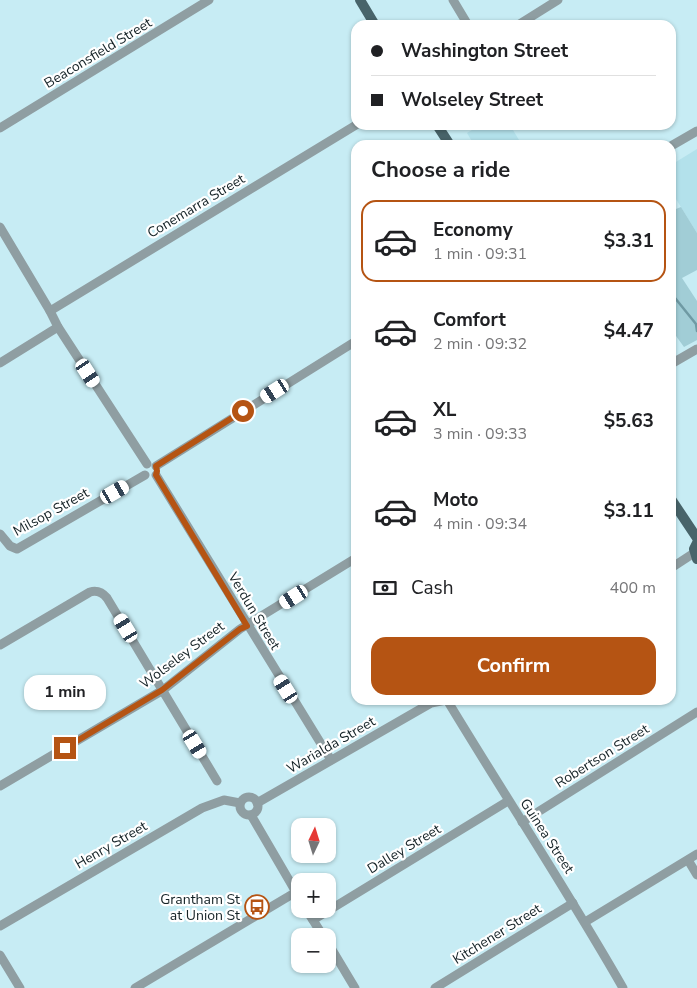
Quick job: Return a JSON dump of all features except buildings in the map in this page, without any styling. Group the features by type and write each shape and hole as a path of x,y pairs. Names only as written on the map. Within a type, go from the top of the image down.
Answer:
{"main road":[{"path":"360,0 372,20"},
{"path":"676,506 697,538"},
{"path":"696,556 694,546 697,543"}],"street":[{"name":"Beaconsfield Street","path":"0,128 209,0"},
{"path":"453,0 465,20"},
{"path":"526,20 558,0"},
{"name":"Conemarra Street","path":"50,311 351,128"},
{"path":"676,143 697,131"},
{"name":"Verdun Street","path":"0,228 58,327 153,468 247,626 331,760"},
{"path":"0,364 58,327"},
{"path":"153,468 351,344"},
{"path":"676,361 697,349"},
{"name":"Milsop Street","path":"0,534 10,546 17,549 145,475 143,470 153,468"},
{"path":"676,566 696,556"},
{"name":"Wolseley Street","path":"0,786 162,690 240,629 351,561"},
{"path":"0,645 90,592 99,592 107,598 217,781"},
{"name":"Warialda Street","path":"257,803 427,705"},
{"name":"Guinea Street","path":"450,705 585,922 623,988"},
{"name":"Robertson Street","path":"522,822 697,712"},
{"path":"251,815 257,810 257,803 254,799 244,799 240,803 240,809 243,813 251,815 291,883"},
{"name":"Henry Street","path":"0,926 202,808 220,801 240,803"},
{"name":"Dalley Street","path":"314,920 508,801"},
{"path":"585,922 697,854"},
{"path":"688,860 697,876"},
{"path":"135,988 291,899"},
{"name":"Kitchener Street","path":"435,988 573,903"},
{"path":"314,920 319,928"},
{"path":"0,954 20,988"},
{"path":"336,956 355,988"}],"shaded area":[{"path":"472,130 513,130 519,140 471,140 467,133"},
{"path":"697,149 697,233 676,199 676,162"},
{"path":"681,207 697,233 697,270 682,278 697,301 697,340 684,347 676,336 676,209"}],"waterway":[{"path":"676,299 696,324 697,331"}],"place":[{"name":"Grantham St at Union St","path":"257,907"}],"route":[{"path":"65,748 162,690 240,629 247,626 156,475 156,466 243,411"}]}
